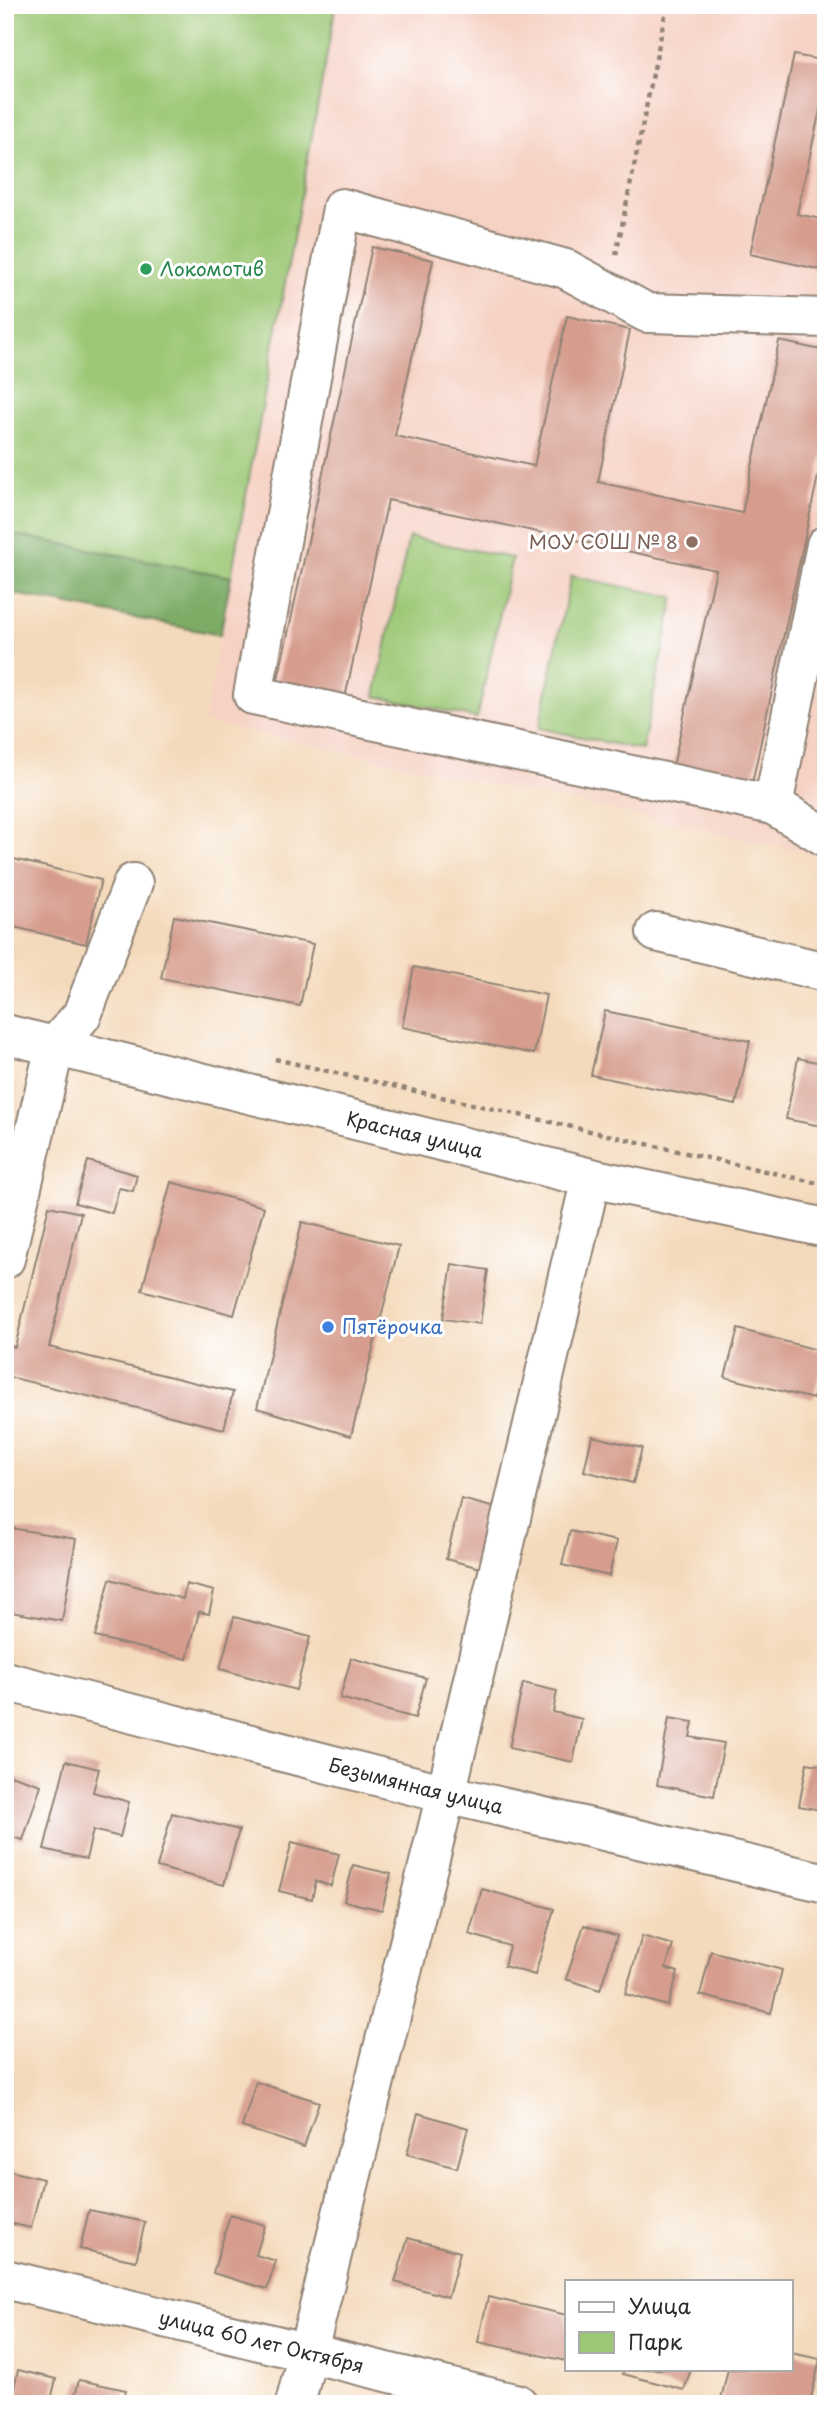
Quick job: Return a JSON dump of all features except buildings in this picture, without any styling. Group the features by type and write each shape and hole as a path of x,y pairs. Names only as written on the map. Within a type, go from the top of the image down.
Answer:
{"street":[{"path":"826,317 647,313 566,269 342,208 253,695 773,805 826,837"},
{"path":"773,805 826,544"},
{"path":"5,1259 55,1046 82,1015 133,883"},
{"path":"656,932 826,972"},
{"name":"Красная улица","path":"5,1034 591,1178 826,1227"},
{"path":"295,2404 446,1794 591,1178"},
{"name":"Безымянная улица","path":"5,1681 446,1794 826,1883"},
{"name":"улица 60 лет Октября","path":"5,2279 517,2404"}],"path":[{"path":"609,292 667,5"},
{"path":"271,1058 826,1185"}],"shaded area":[{"path":"336,5 826,5 824,856 204,722"}],"green space":[{"name":"Локомотив","path":"5,5 336,5 231,577 5,533"},
{"path":"5,533 231,577 220,635 5,592"},
{"path":"409,537 512,558 477,718 375,696"},
{"path":"571,576 674,597 642,750 539,728"}],"place":[{"name":"Локомотив","path":"146,269"},
{"name":"МОУ СОШ № 8","path":"692,542"},
{"name":"Пятёрочка","path":"328,1327"}]}
